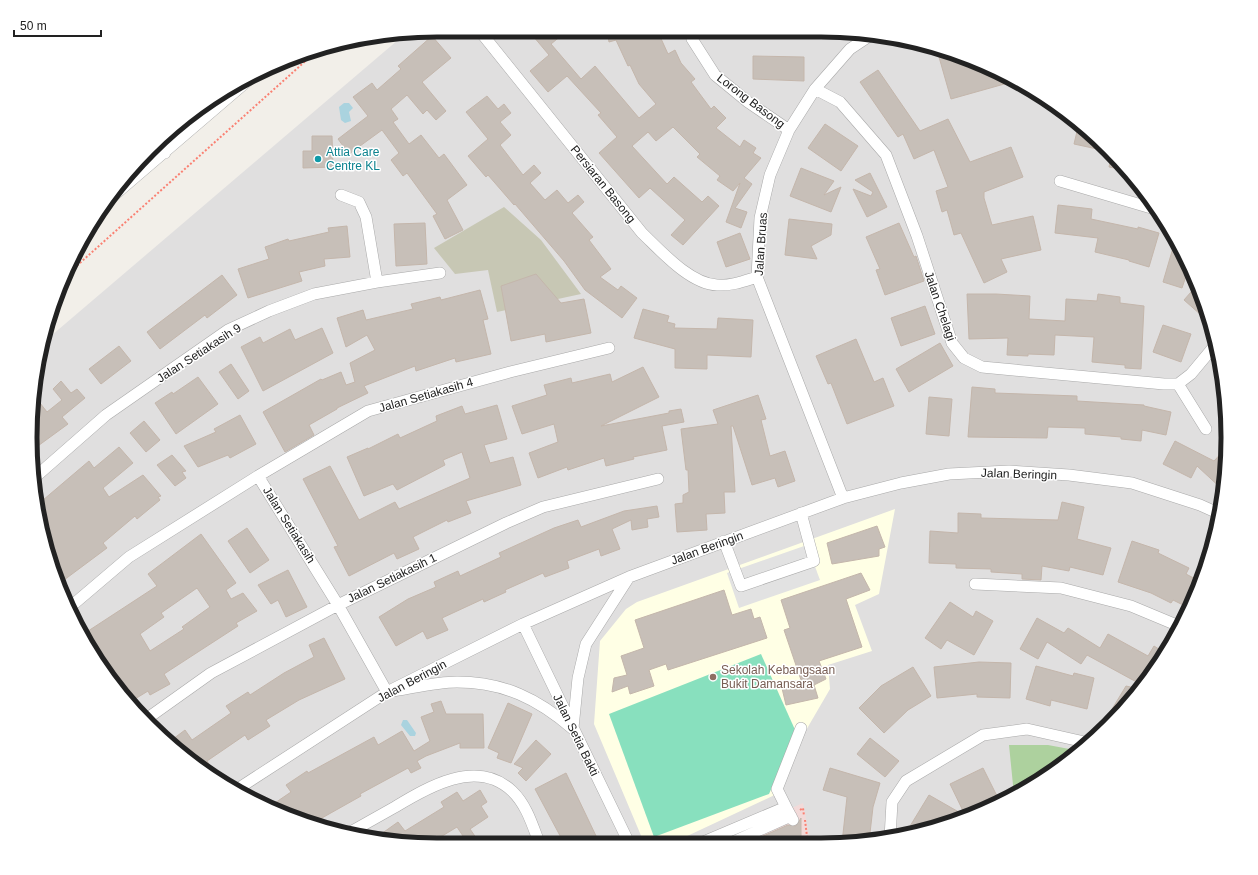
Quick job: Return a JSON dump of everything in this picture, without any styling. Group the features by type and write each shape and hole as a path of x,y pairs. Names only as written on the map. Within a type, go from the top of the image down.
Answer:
{"street":[{"name":"Persiaran Basong","path":"485,37 642,233 673,263 697,280 716,286 733,285 757,277"},
{"name":"Lorong Basong","path":"692,37 715,75 748,102 789,130"},
{"name":"Jalan Bruas","path":"843,498 757,277 760,218 770,175 789,130 815,89 850,49 864,39"},
{"name":"Jalan Chelagi","path":"815,89 840,102 886,155 917,236 952,343 964,358 982,368 1178,384"},
{"path":"134,175 164,147 226,97"},
{"path":"1060,181 1148,207"},
{"path":"341,195 359,202 366,217 377,282"},
{"name":"Jalan Setiakasih 9","path":"39,474 106,415 228,330 269,311 314,294 377,282 440,273"},
{"name":"Jalan Setiakasih 4","path":"258,476 368,411 510,372 609,348"},
{"path":"1206,429 1178,384 1191,374 1211,350"},
{"name":"Jalan Beringin","path":"241,786 387,692 523,624 629,577 843,498 901,483 949,474 1009,471 1069,475 1132,483 1200,505 1214,511"},
{"name":"Jalan Setiakasih","path":"73,604 129,557 258,476 338,605 387,692"},
{"name":"Jalan Setiakasih 1","path":"150,717 211,673 338,605 506,523 543,508 658,479"},
{"path":"724,542 741,586 814,561 801,513"},
{"path":"573,729 578,678 586,644 629,577"},
{"path":"974,584 1061,588 1131,606 1175,624"},
{"name":"Jalan Setia Bakti","path":"523,624 627,838"},
{"path":"387,692 456,682 491,685 521,694 552,711 573,729"},
{"path":"737,838 790,815 777,789 801,728"},
{"path":"890,832 892,802 906,781 983,735 1027,729 1082,741"},
{"path":"355,829 427,788 456,778 480,776 494,780 512,791 526,810 537,838"}],"path":[{"path":"74,270 309,58"},
{"path":"803,808 807,838"}],"shaded area":[{"path":"438,37 820,37 873,40 949,58 998,78 1043,104 1085,136 1122,173 1154,215 1167,237 1191,284 1200,309 1218,385 1221,438 1218,490 1207,541 1191,591 1180,615 1154,660 1122,702 1085,739 1043,771 998,797 974,808 949,817 899,830 873,835 847,837 438,838 385,835 334,824 284,808 260,797 215,771 173,739 154,721 136,702 104,660 78,615 67,591 51,541 40,490 37,438 38,411 40,385 50,336 399,39"},
{"path":"504,207 541,240 581,294 497,312 488,270 455,274 434,248"},
{"name":"Sekolah Kebangsaan Bukit Damansara","path":"895,509 879,594 855,605 872,651 828,665 830,689 805,732 781,792 683,838 642,838 594,724 600,641 626,609 637,602"},
{"path":"807,545 820,580 739,608 727,573"},
{"path":"803,803 810,838 724,838"}],"green space":[{"path":"761,654 796,732 769,794 654,837 609,714"},
{"path":"1009,745 1048,745 1071,749 1043,771 1013,788"}],"water":[{"path":"344,103 349,103 353,108 349,112 351,121 345,123 341,120 339,107"},
{"path":"403,720 407,720 416,733 415,736 410,736 401,725"}],"building":[{"path":"431,37 433,37 451,58 422,82 446,111 436,120 427,110 423,114 407,95 391,109 398,119 393,122 409,144 421,135 439,158 444,154 467,185 447,200 463,230 445,239 433,216 437,214 407,173 403,176 391,160 399,153 382,130 349,154 338,139 368,116 353,97 372,83 377,90 401,69 398,66"},
{"path":"534,37 560,37 551,44 581,79 595,66 639,118 656,104 639,84 630,65 628,66 616,40 609,42 608,37 660,37 668,54 675,50 681,63 695,79 691,82 711,109 714,106 726,118 716,128 740,147 744,140 756,148 753,153 761,158 744,178 752,184 735,208 747,212 741,228 726,222 740,183 733,191 717,180 720,176 697,157 700,154 673,127 656,141 648,132 632,146 667,184 674,177 702,202 708,196 719,206 683,245 671,235 685,220 650,188 639,198 599,153 617,137 598,115 601,113 567,76 548,92 530,71 549,55"},
{"path":"938,55 974,67 1007,83 951,99"},
{"path":"753,56 804,57 804,81 753,79"},
{"path":"878,70 920,131 948,119 970,162 1011,147 1023,177 984,192 984,198 992,225 1033,216 1041,250 1001,259 1007,272 984,283 961,233 954,235 947,210 942,212 936,191 948,187 934,150 914,159 903,134 898,137 860,82"},
{"path":"487,96 498,109 504,104 511,113 500,122 511,135 500,145 523,175 534,165 541,173 530,183 545,200 557,190 568,203 578,195 584,202 572,213 593,237 589,240 611,269 600,277 618,290 621,286 637,298 622,318 585,290 564,261 515,204 514,205 488,175 486,177 468,156 488,139 466,112"},
{"path":"825,124 858,146 841,171 808,148"},
{"path":"1077,130 1099,149 1074,144"},
{"name":"Attia Care Centre KL","path":"312,136 332,136 333,167 303,168 303,151 312,151"},
{"path":"1110,161 1118,169 1109,167"},
{"path":"801,168 834,181 824,195 841,187 831,212 790,196"},
{"path":"870,173 887,207 867,217 853,189 871,196 873,192 855,180"},
{"path":"1058,205 1092,209 1091,219 1138,229 1138,227 1159,233 1149,267 1129,260 1095,252 1098,238 1055,233"},
{"path":"789,219 832,224 831,235 811,246 817,259 785,255"},
{"path":"425,223 427,264 396,266 394,224"},
{"path":"899,223 914,257 916,256 924,281 885,295 876,270 880,269 866,237"},
{"path":"347,226 350,257 324,259 325,266 299,272 302,281 248,298 238,269 269,259 265,247 288,239 289,241 329,232 328,228"},
{"path":"740,233 750,259 726,267 717,242"},
{"path":"1173,248 1187,274 1182,288 1163,282"},
{"path":"536,274 561,303 584,299 591,333 546,342 545,334 511,341 501,286"},
{"path":"222,275 237,295 207,318 205,315 160,349 147,332"},
{"path":"480,290 488,319 483,320 491,354 456,362 455,358 416,371 415,366 364,386 368,393 337,408 309,425 314,435 285,452 263,412 321,379 322,380 341,372 346,385 355,382 350,363 375,350 367,335 346,347 337,318 363,310 366,320 413,309 411,304 440,297 441,300"},
{"path":"1193,290 1202,316 1184,300"},
{"path":"967,294 1030,296 1029,319 1065,321 1066,299 1097,301 1098,294 1120,297 1120,303 1144,306 1141,369 1125,368 1125,365 1092,362 1094,337 1055,335 1054,355 1028,354 1028,356 1007,355 1008,338 969,339"},
{"path":"925,306 935,334 901,346 891,318"},
{"path":"643,309 669,316 667,322 675,324 674,328 717,329 718,318 753,320 751,357 707,355 707,369 675,368 675,349 634,338"},
{"path":"1163,325 1191,334 1181,362 1153,352"},
{"path":"322,328 333,353 263,391 241,347 260,337 263,343 290,329 295,340"},
{"path":"856,339 874,382 883,378 894,406 847,424 831,383 828,384 816,356"},
{"path":"940,343 953,366 909,392 896,369"},
{"path":"119,346 131,361 101,384 89,369"},
{"path":"231,364 249,391 238,399 219,372"},
{"path":"643,367 659,397 601,426 669,413 669,411 681,409 684,422 662,426 667,450 633,457 634,459 606,466 604,458 568,470 567,467 538,478 529,453 558,442 554,424 522,434 512,406 547,395 544,385 571,378 572,383 610,374 612,382"},
{"path":"198,377 218,404 176,434 155,403 172,392 173,394"},
{"path":"61,381 71,393 77,389 85,398 62,417 68,424 37,446 39,401 47,412 62,400 53,389"},
{"path":"972,387 995,389 995,393 1077,396 1077,401 1144,405 1171,412 1166,435 1142,430 1141,441 1121,439 1121,437 1085,434 1085,428 1048,427 1047,438 968,437"},
{"path":"758,395 766,419 761,420 770,456 785,451 795,481 778,487 775,478 752,485 733,426 731,426 735,492 724,492 725,513 706,514 707,530 677,532 675,504 683,503 683,495 689,492 688,470 686,470 681,429 718,424 713,410"},
{"path":"929,397 952,399 949,436 926,434"},
{"path":"497,405 507,439 484,445 490,463 513,457 521,485 466,501 471,513 448,522 447,520 413,537 419,549 397,559 394,553 349,576 334,547 338,546 303,479 330,466 359,520 395,502 399,509 470,478 462,452 443,460 445,465 397,490 393,484 364,496 347,457 368,449 398,434 400,438 437,421 436,416 462,406 465,414"},
{"path":"240,415 256,444 230,458 228,455 198,467 184,446 216,432 214,429"},
{"path":"144,421 160,440 146,452 130,433"},
{"path":"1175,441 1214,461 1220,454 1218,486 1197,466 1191,478 1163,464"},
{"path":"119,447 133,463 103,488 109,497 143,475 161,496 158,497 160,500 137,519 135,516 103,543 107,548 63,581 51,541 42,501 89,461 94,468"},
{"path":"172,455 186,471 182,472 186,478 175,486 157,465"},
{"path":"1062,502 1084,507 1077,539 1111,548 1103,575 1070,567 1069,571 1042,566 1041,580 1022,579 1022,574 991,572 991,569 956,568 956,564 929,563 930,531 958,533 958,513 981,514 981,518 1058,520"},
{"path":"657,506 659,517 647,519 648,527 632,530 631,520 612,529 620,549 601,556 599,549 567,561 569,568 545,577 543,573 505,590 506,592 484,602 483,599 442,618 448,630 427,639 423,631 396,646 379,617 408,599 436,587 434,582 458,571 460,576 501,557 499,553 554,528 578,520 581,527 624,511"},
{"path":"877,526 885,547 879,549 879,556 832,564 827,543"},
{"path":"247,528 269,560 250,573 228,541"},
{"path":"201,534 236,583 226,590 231,599 243,593 257,611 236,623 238,626 164,674 170,684 150,695 148,691 134,699 104,660 87,632 157,586 148,574","holes":["197,588 210,607 182,627 184,629 150,651 140,634 164,617 161,613"]},
{"path":"1132,541 1159,550 1158,553 1189,568 1186,574 1195,579 1184,606 1173,600 1171,603 1151,593 1118,582"},
{"path":"288,570 307,607 286,617 278,600 271,604 258,585"},
{"path":"861,573 870,590 846,599 862,647 819,661 826,679 814,685 818,698 786,705 781,684 801,680 784,630 790,628 781,600"},
{"path":"724,590 732,615 751,609 754,619 760,617 767,638 668,670 666,664 649,670 654,686 630,694 628,686 612,692 614,678 627,675 621,656 644,648 635,620"},
{"path":"950,602 973,617 976,611 993,621 974,655 947,640 941,649 925,638"},
{"path":"1037,618 1064,633 1068,628 1100,648 1108,634 1148,656 1154,646 1160,650 1137,682 1087,655 1081,664 1047,642 1038,659 1020,649"},
{"path":"324,638 345,679 299,700 266,720 270,726 248,740 245,735 207,761 212,769 173,739 185,730 192,740 231,713 226,706 248,692 250,695 284,673 314,657 309,645"},
{"path":"979,662 1011,663 1010,698 977,697 977,694 937,698 934,667"},
{"path":"1036,666 1073,676 1074,673 1094,678 1087,709 1051,700 1050,706 1026,699"},
{"path":"913,667 931,696 908,710 884,733 859,708 881,686"},
{"path":"1126,686 1133,688 1122,702 1106,719"},
{"path":"441,701 446,714 483,714 484,748 460,748 460,743 426,756 417,761 421,768 411,773 408,768 360,794 361,796 319,820 274,803 291,792 286,785 307,771 308,773 374,737 378,745 402,731 414,751 430,741 421,717 434,712 431,704"},
{"path":"508,703 532,714 511,763 497,758 499,753 488,748"},
{"path":"870,738 899,761 885,777 857,754"},
{"path":"536,740 551,754 526,781 518,773 523,768 514,764"},
{"path":"830,768 880,783 873,807 870,833 867,832 867,835 843,837 847,797 823,790"},
{"path":"983,768 998,797 963,812 950,784"},
{"path":"566,773 597,838 561,838 535,789"},
{"path":"480,790 487,802 481,806 488,817 470,829 476,838 464,838 457,827 439,838 381,834 398,822 405,831 444,807 441,802 457,792 463,801"},
{"path":"929,795 960,813 949,817 909,828"},
{"path":"801,818 801,838 759,838 788,825 796,826"}],"place":[{"name":"Attia Care Centre KL","path":"318,159"},
{"name":"Sekolah Kebangsaan Bukit Damansara","path":"713,677"}]}
